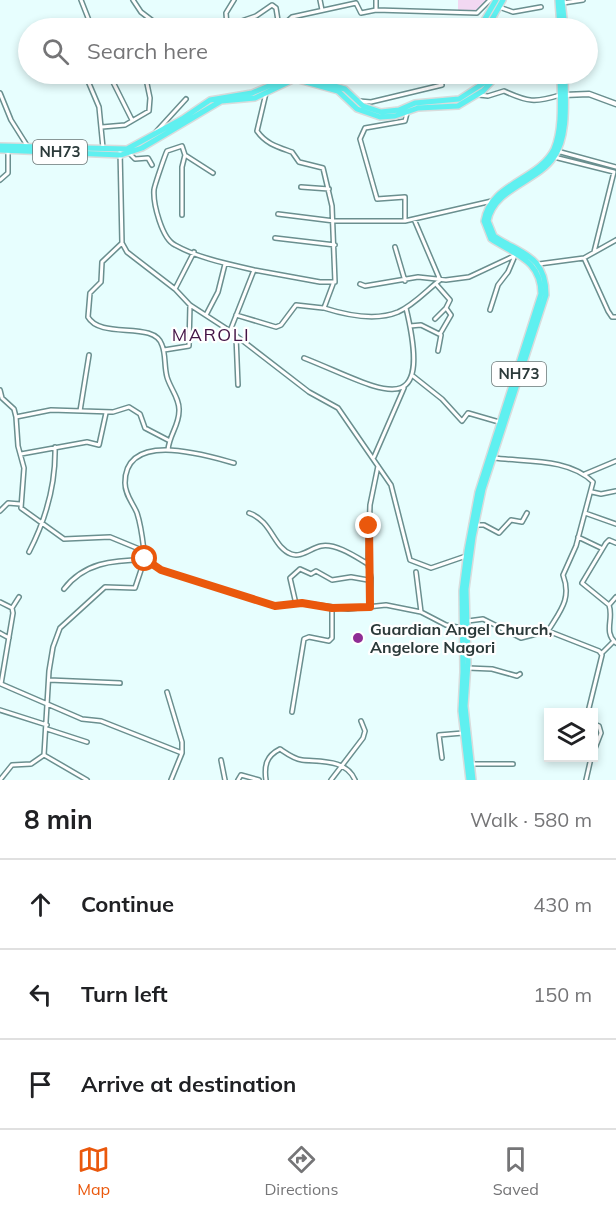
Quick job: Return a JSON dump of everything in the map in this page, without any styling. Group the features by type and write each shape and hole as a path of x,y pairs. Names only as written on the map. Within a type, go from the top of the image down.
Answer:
{"highway":[{"path":"485,18 496,0"},
{"path":"493,18 502,0"},
{"path":"561,1 562,18"},
{"name":"NH73","path":"0,148 103,150 120,153 153,136 210,99 252,93 271,84"},
{"name":"NH73","path":"0,148 129,153 178,128 213,104 266,93 277,84"},
{"path":"313,84 338,91 357,109 372,116 395,116 425,107 458,106 478,95 489,84"},
{"path":"329,84 345,89 363,106 381,112 399,110 415,103 451,102 482,84"},
{"path":"538,265 531,257 491,231 488,221 491,211 508,190 546,167 556,154 562,135 561,84"},
{"path":"492,201 543,163 553,150 564,84"},
{"name":"NH73","path":"471,780 472,764 465,722 468,668 462,591 466,556 478,492 541,294 537,273 528,260 516,255 486,233 485,214 492,201"},
{"name":"NH73","path":"471,780 463,733 466,589 475,525 493,458 528,344 544,302 544,278 538,265"}],"street":[{"path":"81,0 88,18"},
{"path":"133,0 141,12 149,18"},
{"path":"225,18 234,0"},
{"path":"320,0 322,11"},
{"path":"376,0 376,10"},
{"path":"291,18 356,3 361,13 376,10 477,13 490,0"},
{"path":"561,1 583,0"},
{"path":"250,18 272,5 276,8 278,18"},
{"path":"498,7 513,12 541,7"},
{"path":"89,84 99,106 103,150"},
{"path":"114,84 132,120"},
{"path":"102,127 117,128 149,111 148,84"},
{"path":"357,101 371,102 442,85"},
{"path":"478,95 488,96 504,91 523,99 540,102 562,95 589,94 616,104"},
{"path":"0,93 11,120 28,147"},
{"path":"266,93 257,131 264,140 281,150 292,152 299,162 321,166 329,189 335,245 333,284 324,308"},
{"path":"153,136 186,99"},
{"path":"405,221 405,197 377,199 360,139 365,128 405,121 408,111"},
{"path":"213,173 186,155 182,146 167,151 162,171 154,187 154,198 167,239 174,245 225,264 333,284"},
{"path":"0,180 8,173 8,150"},
{"path":"120,153 122,243 127,252 175,289 190,305 236,335 309,392 338,408 374,457 391,485 397,501 400,528 410,560 427,568 466,556"},
{"path":"129,153 135,159 148,158 152,165"},
{"path":"556,154 616,167"},
{"path":"556,154 615,172 594,252"},
{"path":"182,215 182,167 186,155"},
{"path":"301,187 329,189"},
{"path":"278,214 334,221 405,221 492,201"},
{"path":"414,219 438,281 450,300 446,308 435,319"},
{"path":"275,238 335,245"},
{"path":"538,265 584,258 616,240"},
{"path":"122,243 102,262 101,282 90,293 88,317 99,326 154,336 162,344 168,380 180,409 178,424 169,440 168,450"},
{"path":"395,247 405,281"},
{"path":"175,289 194,252"},
{"path":"360,284 365,286 418,277 438,281 470,276 516,255"},
{"path":"490,310 498,285 508,272 516,255"},
{"path":"584,258 608,311 616,317"},
{"path":"206,315 218,292 225,264"},
{"path":"230,331 254,270"},
{"path":"236,315 276,327 281,325 296,305 324,308 348,316 387,314 406,307 438,281"},
{"path":"163,350 189,346 190,305"},
{"path":"374,457 404,388 413,376 415,357 406,307"},
{"path":"438,351 442,338 440,334 451,315 446,308"},
{"path":"410,326 421,325 440,334"},
{"path":"236,335 238,385"},
{"path":"80,411 89,356"},
{"path":"304,358 378,387 395,391 404,388"},
{"path":"413,376 442,399 463,421 468,412 499,422"},
{"path":"0,390 2,398 14,409 16,417 25,479 21,508 64,539 110,537 144,551"},
{"path":"16,417 51,410 106,412 129,407 140,414 145,428 169,440"},
{"path":"21,454 87,442 99,445 106,412"},
{"path":"29,552 43,524 56,472 55,447"},
{"path":"0,780 12,765 32,764 44,755 53,647 60,628 105,587 135,588 145,558 136,511 126,490 127,472 131,463 137,457 168,450 191,452 234,463"},
{"path":"493,458 564,465 585,474 593,482 578,537 563,575 568,589 567,597 548,631"},
{"path":"585,474 616,461"},
{"path":"370,607 371,578 368,564 370,506 378,464"},
{"path":"591,492 601,494 616,491"},
{"path":"0,511 8,503 20,504"},
{"path":"249,513 259,516 268,525 288,553 297,555 322,545 337,548 368,564"},
{"path":"475,525 484,525 499,533 511,520 522,522 528,513"},
{"path":"585,513 616,524"},
{"path":"578,537 602,548"},
{"path":"589,708 601,653 615,642 609,631 612,618 609,606 582,583 602,548 609,540 616,543"},
{"path":"64,590 75,577 91,566 145,558 161,570 268,604 332,608 386,605 421,612 446,625 465,626 483,619 521,638 548,631 601,653"},
{"path":"296,604 290,580 300,569 311,574 316,571 332,580 351,577 368,580"},
{"path":"416,572 421,612"},
{"path":"19,597 12,608 1,683 82,719 101,721 182,753"},
{"path":"609,606 616,597"},
{"path":"0,602 12,608"},
{"path":"292,712 304,639 309,637 329,640 332,638 332,608"},
{"path":"0,633 9,638"},
{"path":"0,658 5,660"},
{"path":"468,668 492,669 517,676 520,674"},
{"path":"49,680 120,683"},
{"path":"167,692 182,742 182,753 171,780"},
{"path":"0,710 87,742"},
{"path":"331,780 363,738 365,731 361,721"},
{"path":"598,726 601,733 598,741"},
{"path":"442,758 439,735 463,733"},
{"path":"266,780 264,769 266,761 280,749 297,759 318,759 342,767 352,772 355,780"},
{"path":"44,755 87,780"},
{"path":"221,760 225,780"},
{"path":"586,780 590,762"},
{"path":"472,764 513,764"},
{"path":"238,780 241,775 259,780"}],"shaded area":[{"path":"458,0 487,0 476,11 458,10"}],"place":[{"name":"Guardian Angel Church, Angelore Nagori","path":"358,638"}],"district":[{"name":"MAROLI","path":"211,335"}],"route":[{"path":"145,559 161,570 275,606 302,603 317,607 348,609 370,607 369,526"}]}
